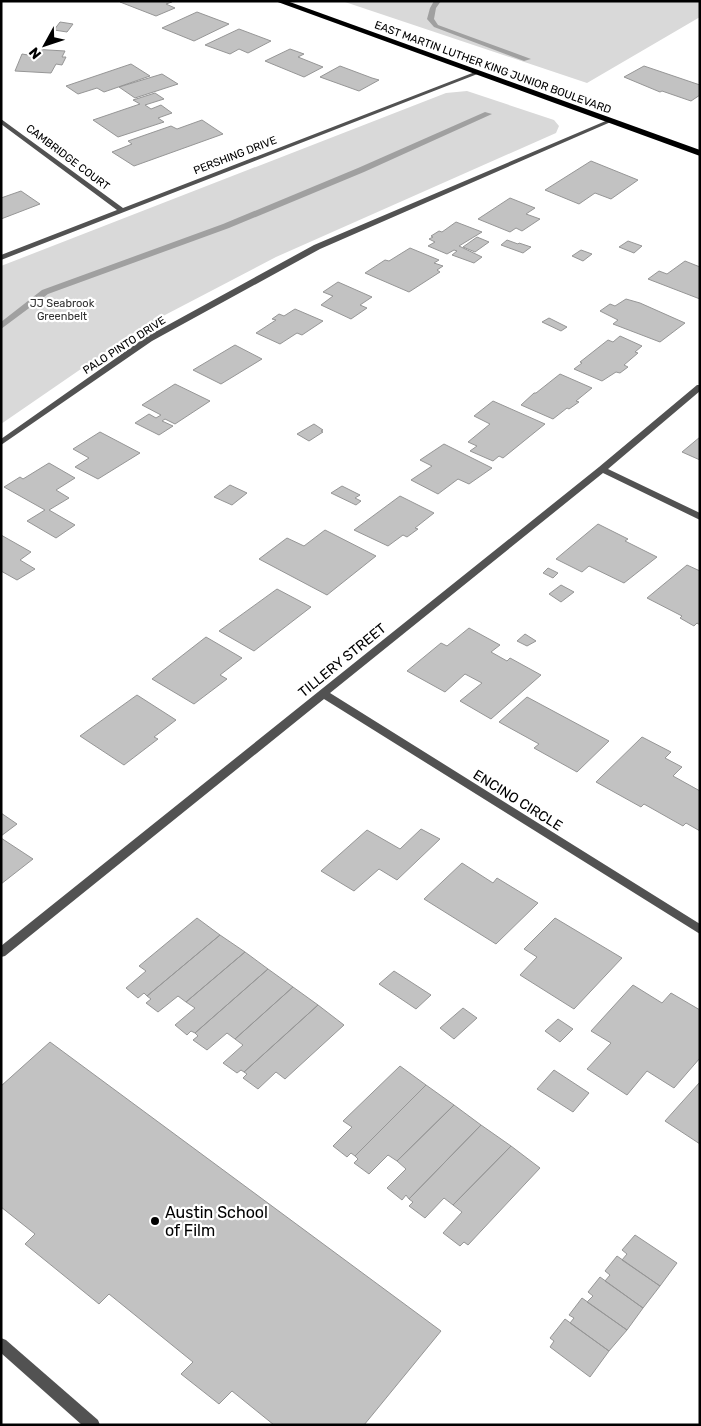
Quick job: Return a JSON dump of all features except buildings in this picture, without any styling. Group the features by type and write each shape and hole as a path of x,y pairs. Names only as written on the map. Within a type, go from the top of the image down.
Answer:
{"main road":[{"name":"EAST MARTIN LUTHER KING JUNIOR BOULEVARD","path":"279,1 477,74 698,151"}],"street":[{"name":"PERSHING DRIVE","path":"1,258 477,74"},
{"name":"PALO PINTO DRIVE","path":"1,442 149,339 317,247 610,121"},
{"name":"CAMBRIDGE COURT","path":"1,122 122,211"},
{"name":"TILLERY STREET","path":"1,954 322,693 602,469 700,387"},
{"path":"602,469 700,517"},
{"name":"ENCINO CIRCLE","path":"322,693 700,930"},
{"path":"1,1344 93,1425"}],"green space":[{"path":"342,1 700,1 700,17 587,83"},
{"name":"JJ Seabrook Greenbelt","path":"467,91 554,120 559,126 556,133 276,257 142,327 1,424 1,266 446,93"}],"waterway":[{"path":"438,1 433,8 430,19 436,26 527,59"},
{"path":"1,326 45,292 226,226 361,170 488,114"}],"place":[{"name":"Austin School of Film","path":"155,1221"}]}
